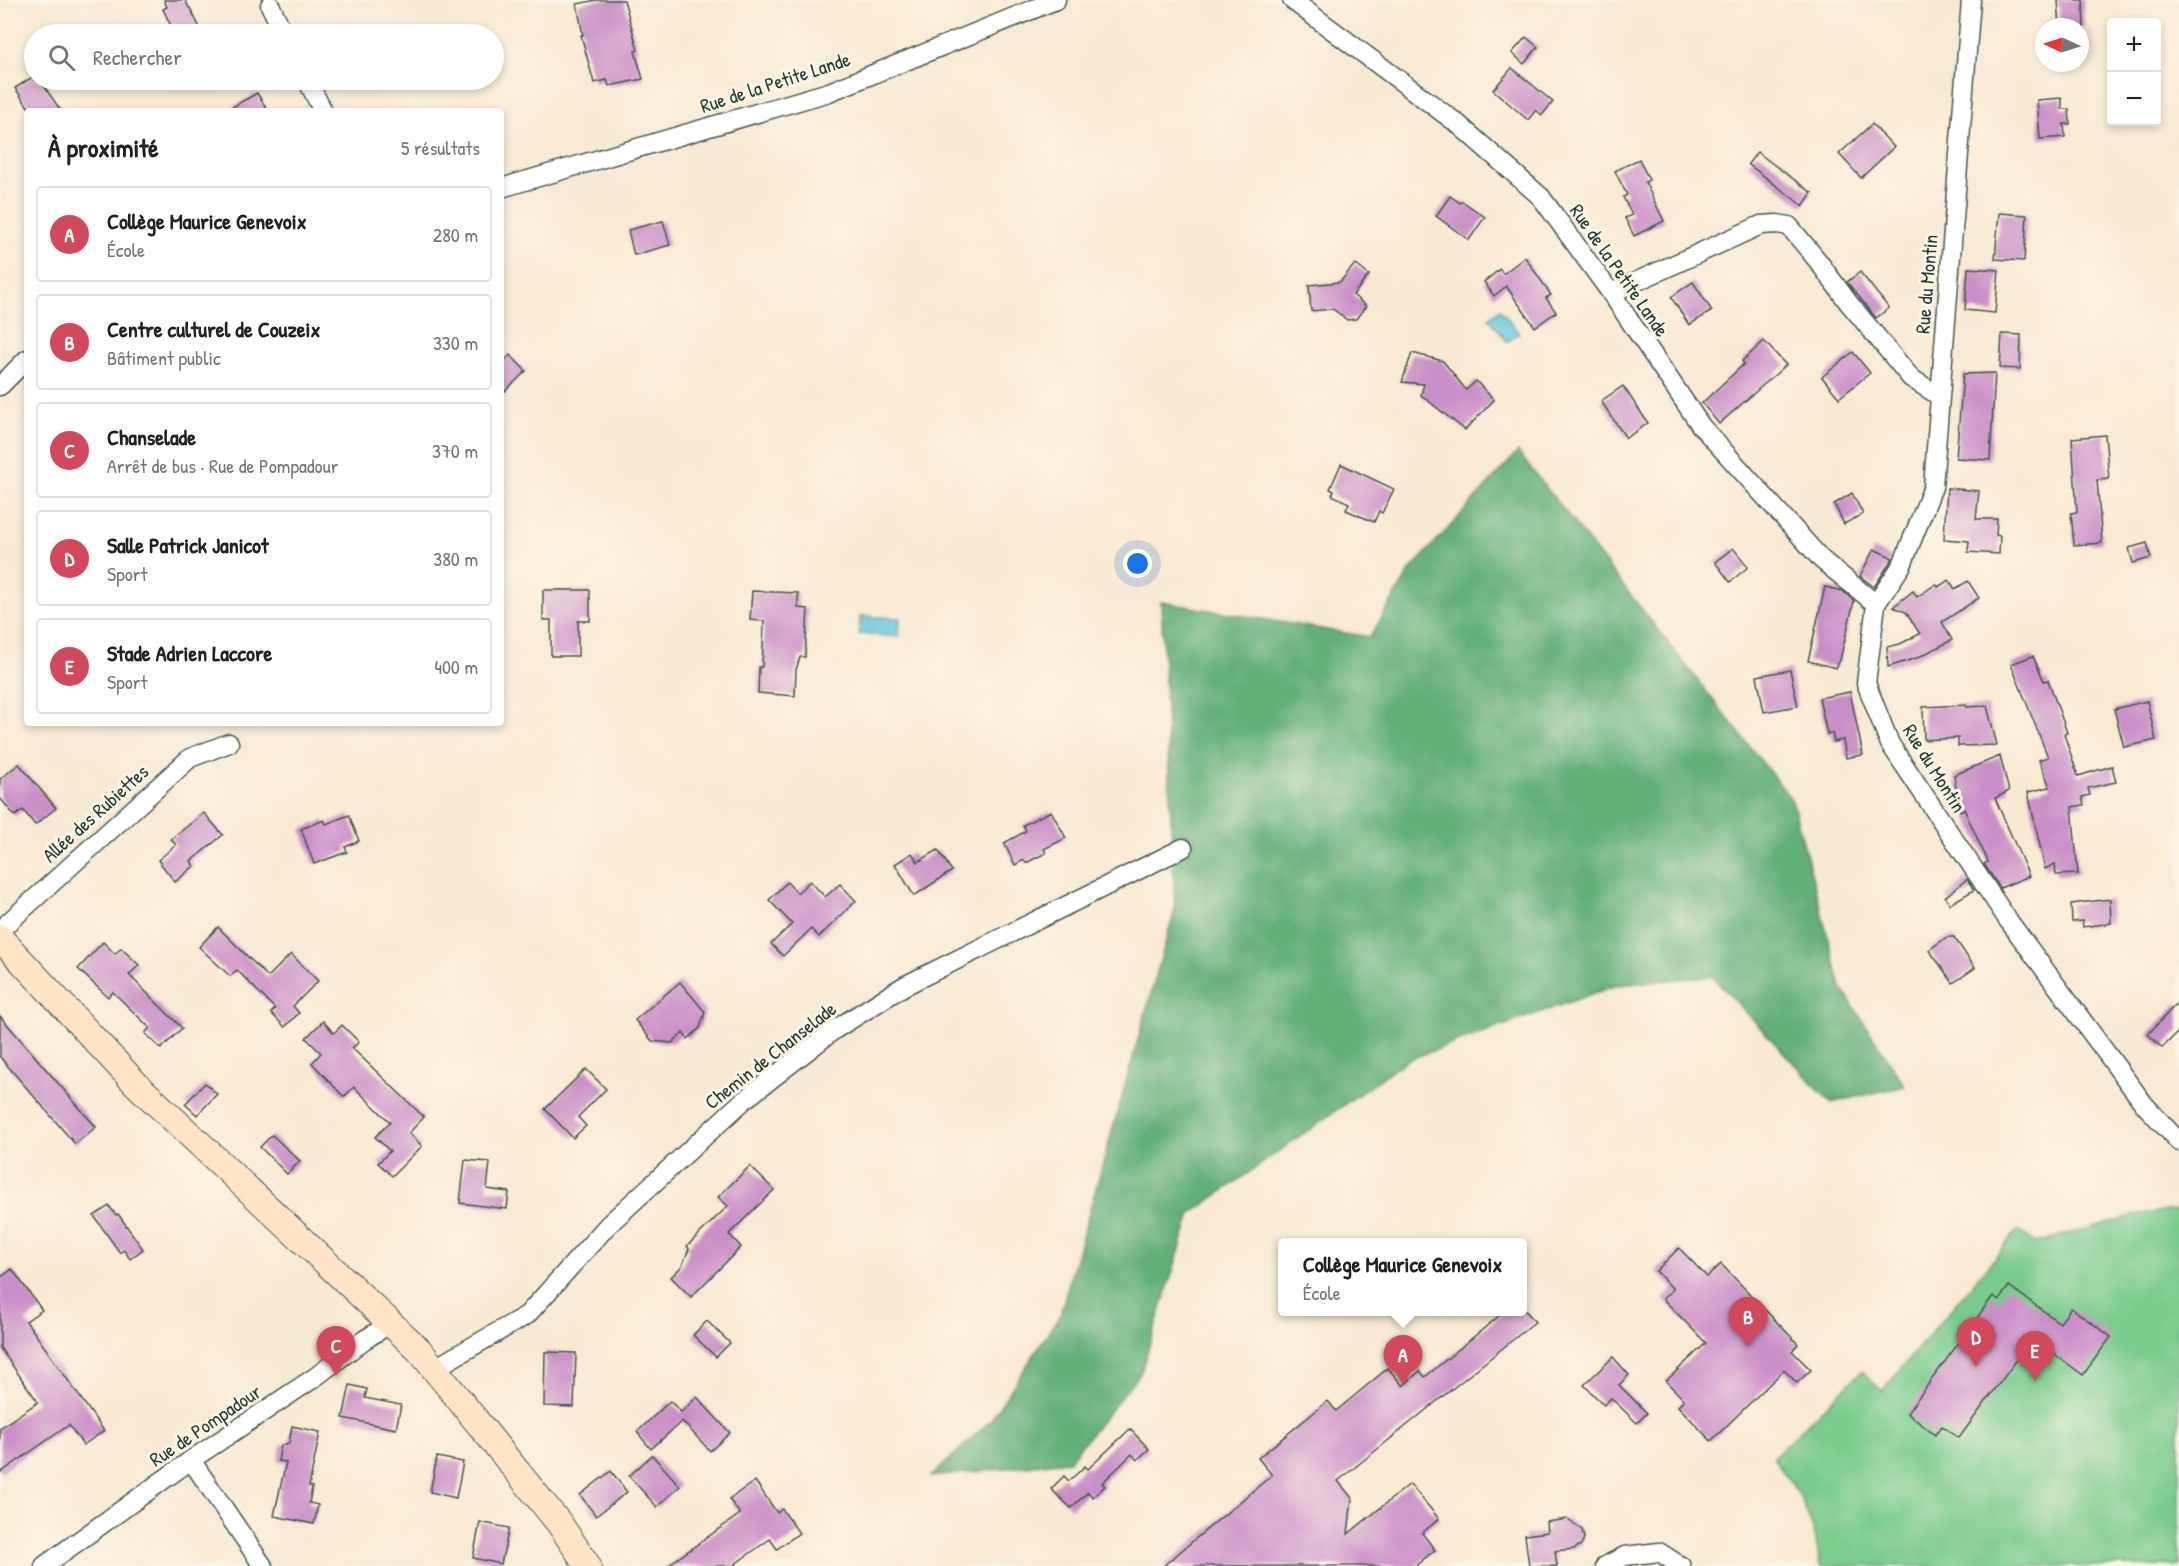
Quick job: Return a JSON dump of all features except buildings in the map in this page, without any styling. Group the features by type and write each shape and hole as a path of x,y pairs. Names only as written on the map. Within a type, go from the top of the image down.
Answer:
{"street":[{"name":"Rue de la Petite Lande","path":"504,187 829,92 1056,0"},
{"name":"Rue de la Petite Lande","path":"1292,0 1458,124 1540,196 1611,293 1701,426 1822,560 1875,604"},
{"name":"Rue du Montin","path":"1971,0 1933,487 1902,565 1875,604 1866,683 1890,744 2008,920 2144,1104 2179,1142"},
{"path":"270,5 279,24"},
{"path":"312,90 321,108"},
{"path":"1611,293 1761,225 1789,226 1911,378 1939,396"},
{"path":"0,386 24,362"},
{"name":"Allée des Rubiettes","path":"0,930 190,758 229,743"},
{"name":"Chemin de Chanselade","path":"435,1368 528,1315 608,1225 743,1101 834,1030 904,986 1183,848"},
{"path":"0,938 136,1084 419,1350 559,1523 588,1566"},
{"name":"Rue de Pompadour","path":"44,1566 190,1460 314,1378 364,1340 391,1323"},
{"path":"190,1460 263,1566"},
{"path":"1605,1566 1625,1556 1659,1552 1681,1566"}],"green space":[{"path":"1518,452 1792,800 1841,987 1905,1086 1831,1103 1712,976 1617,985 1407,1060 1191,1214 1141,1372 1069,1461 931,1477 990,1421 1060,1315 1175,909 1161,602 1370,637 1412,568"},
{"path":"2179,1210 2179,1566 1820,1566 1815,1534 1800,1496 1773,1457 1862,1371 1882,1391 2018,1230 2036,1243 2139,1214"}],"water":[{"path":"1500,309 1519,333 1507,342 1489,318"},
{"path":"860,616 900,618 899,637 859,634"}],"place":[{"name":"Centre culturel de Couzeix","path":"1748,1347"},
{"name":"Salle Patrick Janicot","path":"1976,1367"},
{"name":"Chanselade","path":"336,1376"},
{"name":"Stade Adrien Laccore","path":"2035,1381"},
{"name":"Collège Maurice Genevoix","path":"1403,1385"}]}
